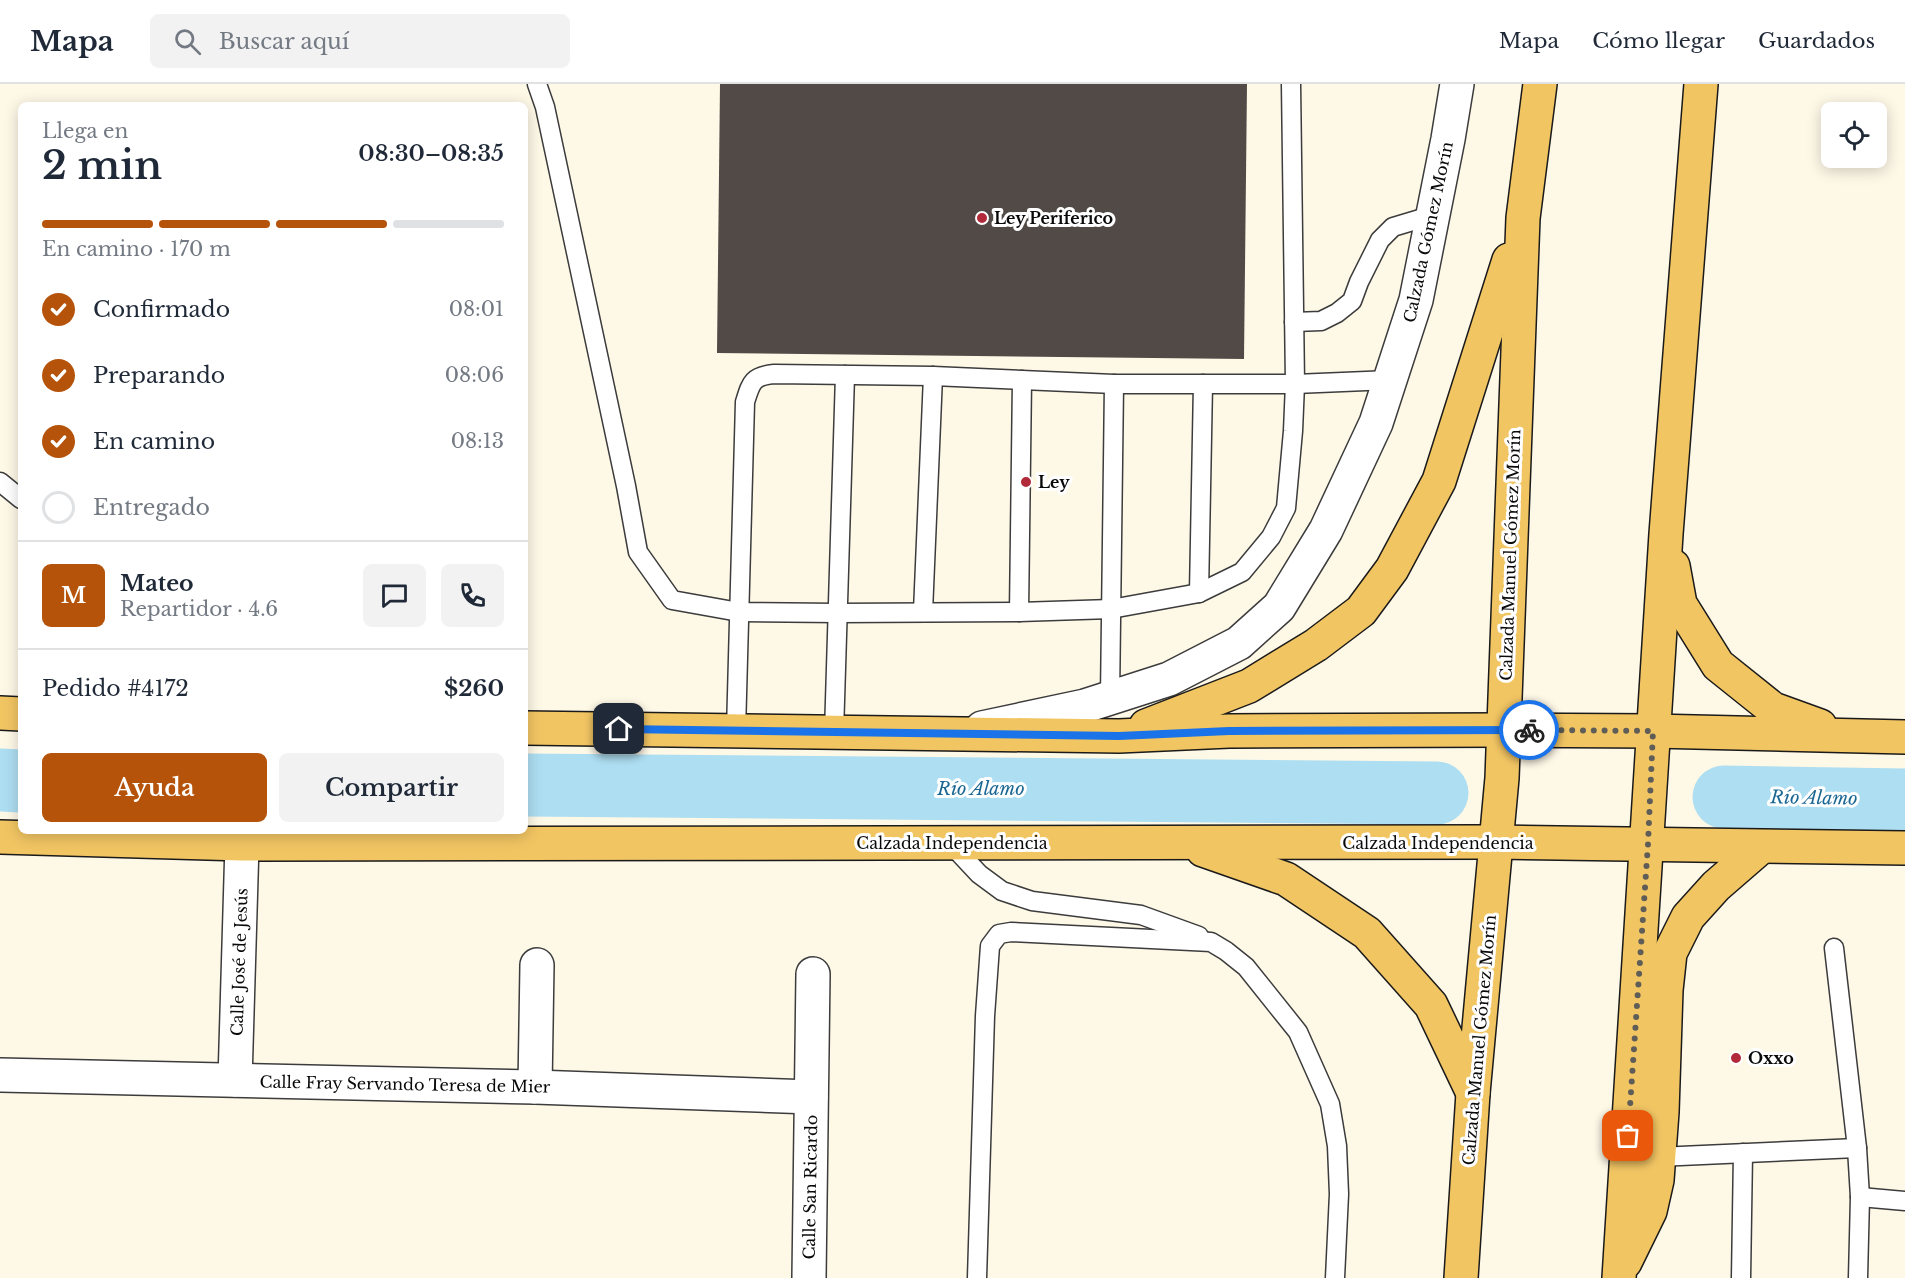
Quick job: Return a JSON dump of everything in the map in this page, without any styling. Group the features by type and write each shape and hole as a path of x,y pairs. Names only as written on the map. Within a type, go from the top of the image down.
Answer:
{"main road":[{"name":"Calzada Manuel Gómez Morín","path":"1461,1278 1473,1093 1502,778 1523,218 1540,84"},
{"path":"1619,1276 1666,534 1701,84"},
{"path":"1119,736 1249,686 1316,645 1361,611 1392,570 1439,481 1523,218"},
{"path":"1666,534 1680,604 1718,665 1773,709 1847,736"},
{"path":"0,713 18,714"},
{"path":"528,728 1119,736 1229,731 1503,730 1905,737"},
{"name":"Calzada Independencia","path":"0,837 242,844 1495,842 1905,848"},
{"path":"1178,842 1286,879 1367,933 1431,1005 1473,1093"},
{"path":"1619,1276 1650,1211 1657,1180 1666,990 1670,953 1688,917 1716,886 1761,847"}],"street":[{"name":"Calzada Gómez Morín","path":"952,734 1085,706 1170,679 1239,643 1279,607 1326,530 1376,423 1416,300 1457,84"},
{"name":"Calle José de Jesús","path":"236,1080 242,844"},
{"path":"535,1087 537,965"},
{"name":"Calle San Ricardo","path":"808,1278 813,974"},
{"name":"Calle Fray Servando Teresa de Mier","path":"0,1075 535,1087 811,1097"}],"lane":[{"path":"537,84 545,107 638,552 672,600 739,612 838,613 1111,609 1198,593 1242,572 1271,537 1286,508 1295,384 1291,84"},
{"path":"1294,322 1322,321 1337,313 1352,301 1380,240 1394,227 1433,215"},
{"path":"736,731 745,402 751,382 762,375 933,376 1114,384 1295,384 1390,380"},
{"path":"834,733 845,375"},
{"path":"923,612 933,376"},
{"path":"1018,612 1022,380"},
{"path":"1110,698 1114,384"},
{"path":"1198,593 1203,384"},
{"path":"0,482 18,496"},
{"path":"950,843 978,874 1002,891 1032,901 1141,915 1211,942 1246,967 1298,1032 1330,1104 1337,1146 1339,1194 1335,1278"},
{"path":"977,1278 985,1016 990,946 994,940 999,934 1011,932 1211,942"},
{"path":"1834,948 1857,1148 1860,1197 1858,1278"},
{"path":"1658,1157 1857,1148"},
{"path":"1741,1278 1743,1153"},
{"path":"1860,1197 1905,1201"}],"building":[{"name":"Ley Periferico","path":"720,84 1247,84 1244,359 717,353"}],"waterway":[{"name":"Río Alamo","path":"0,780 18,781"},
{"name":"Río Alamo","path":"528,785 1437,793"},
{"name":"Río Alamo","path":"1724,797 1905,800"}],"way so far":[{"path":"1529,730 1653,731 1648,844 1628,1136"}],"place":[{"name":"Ley Periferico","path":"982,218"},
{"name":"Ley","path":"1026,482"},
{"name":"Oxxo","path":"1736,1058"}],"route":[{"path":"619,729 1119,736 1229,731 1529,730"}]}
